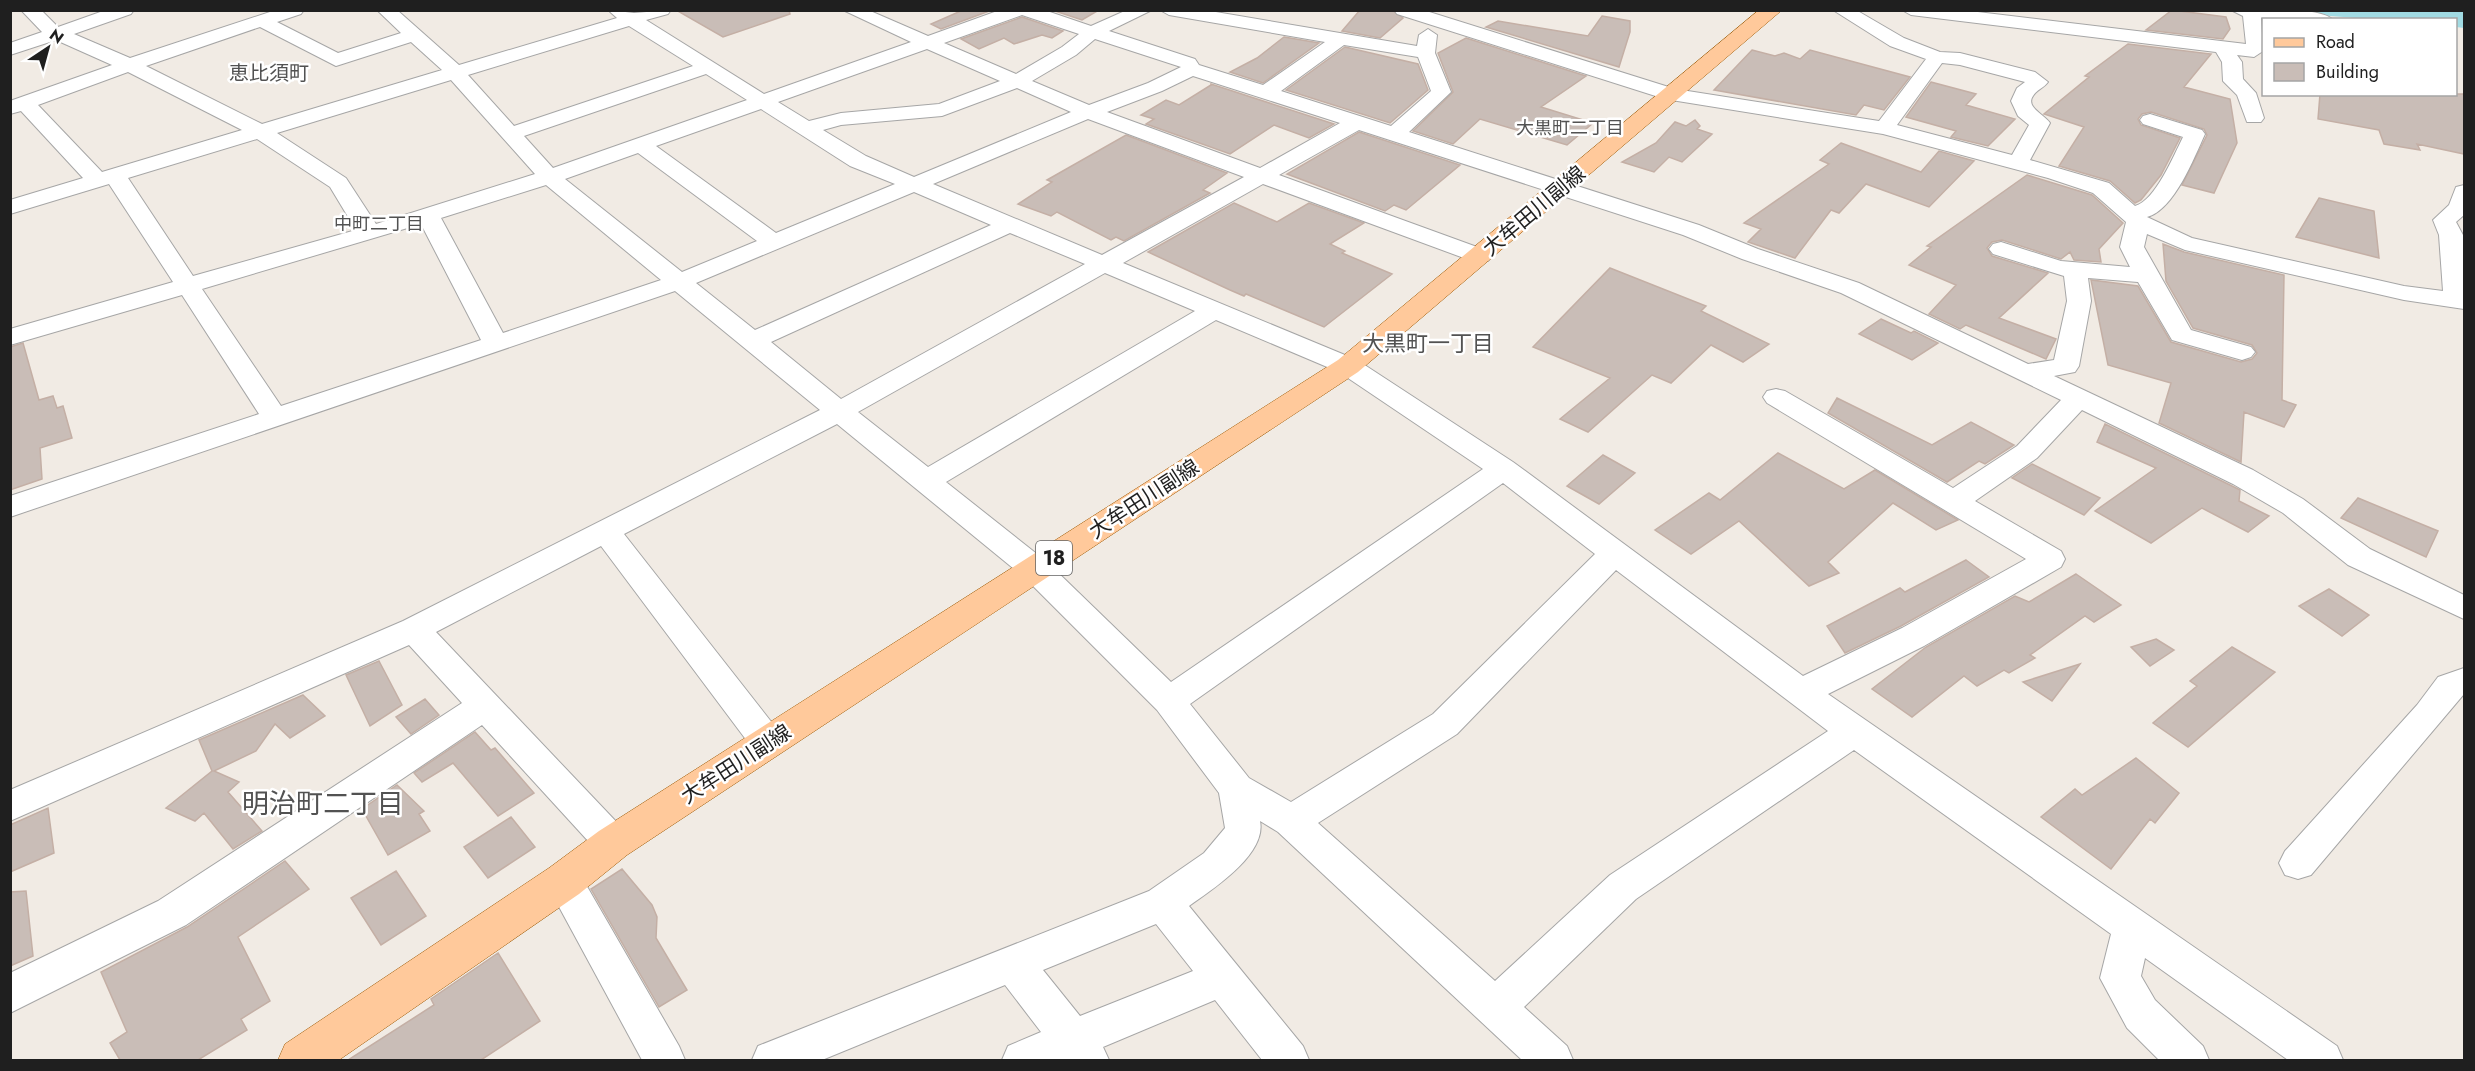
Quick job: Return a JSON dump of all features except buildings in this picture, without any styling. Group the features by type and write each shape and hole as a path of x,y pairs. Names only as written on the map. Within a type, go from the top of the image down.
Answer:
{"main road":[{"name":"大牟田川副線","path":"301,1060 564,881 613,843 1348,366 1772,10"}],"street":[{"path":"30,10 54,31 129,64 261,132 338,183 370,233"},
{"path":"10,49 107,10"},
{"path":"10,42 125,10"},
{"path":"18,105 129,64 295,10"},
{"path":"387,10 455,72 549,177 1036,570 1169,700 1236,788 1291,821 1552,1060"},
{"path":"10,207 455,72 623,15 662,10"},
{"path":"852,10 1088,112 1480,256"},
{"path":"878,22 907,10"},
{"path":"10,337 370,233 549,177 929,44 1019,10"},
{"path":"1024,10 1188,63 1192,69 1691,230 1750,254 1850,288 2243,477 2293,506 2359,557 2464,608"},
{"path":"806,128 841,120 942,110 1016,82 1069,51 1094,32 1143,10"},
{"path":"1169,10 1426,53"},
{"path":"1403,10 1430,16 1672,95 1884,128 2018,163 2101,188 2134,217 2185,243 2404,293 2460,301 2458,236 2444,220 2459,208 2464,192"},
{"path":"1842,10 1897,42 1937,57 1960,58 2028,76 2038,82 2024,92 2021,101 2025,112 2040,123 2018,163"},
{"path":"1911,10 2254,51 2256,42 2245,11 2311,16"},
{"path":"623,15 858,161 1348,366 1503,469 1854,732 2322,1060"},
{"path":"1394,135 1441,92 1426,53 1430,16"},
{"path":"262,21 336,60 415,36"},
{"path":"1265,93 1339,40"},
{"path":"2223,48 2232,62 2233,81 2246,93 2254,118"},
{"path":"1884,128 1937,57"},
{"path":"510,134 709,67"},
{"path":"10,507 679,282 1088,112 1155,87 1192,69"},
{"path":"18,105 107,178 189,285 275,418"},
{"path":"2134,217 2150,209 2173,178 2194,134 2150,120"},
{"path":"10,806 414,629 840,411 1356,123"},
{"path":"641,145 774,243"},
{"path":"428,215 496,344"},
{"path":"2134,217 2132,247 2146,276 2181,335 2242,352"},
{"path":"753,341 1011,224"},
{"path":"2001,249 2075,271 2146,276"},
{"path":"2025,372 2066,366 2079,301 2075,271"},
{"path":"926,481 1215,310"},
{"path":"1776,397 2050,559 1913,637 1801,692"},
{"path":"1953,502 2027,452 2079,398"},
{"path":"1169,700 1503,469"},
{"path":"605,531 768,743"},
{"path":"1291,821 1445,724 1614,554"},
{"path":"414,629 613,843"},
{"path":"2298,863 2429,715 2450,686 2464,681"},
{"path":"10,994 172,913 486,705"},
{"path":"1495,1008 1623,886 1854,732"},
{"path":"773,1060 1014,965 1163,903 1217,866 1244,832 1236,788"},
{"path":"564,881 664,1060"},
{"path":"1163,903 1288,1060"},
{"path":"2132,927 2120,978 2141,1014 2188,1060"},
{"path":"1014,965 1080,1050"},
{"path":"1023,1060 1080,1050 1221,978"}],"water":[{"path":"2265,11 2464,11 2464,28 2457,27 2457,18 2356,18"}],"district":[{"name":"恵比須町","path":"269,73"},
{"name":"大黒町二丁目","path":"1570,128"},
{"name":"中町二丁目","path":"379,224"},
{"name":"大黒町一丁目","path":"1428,343"},
{"name":"明治町二丁目","path":"323,803"}]}
